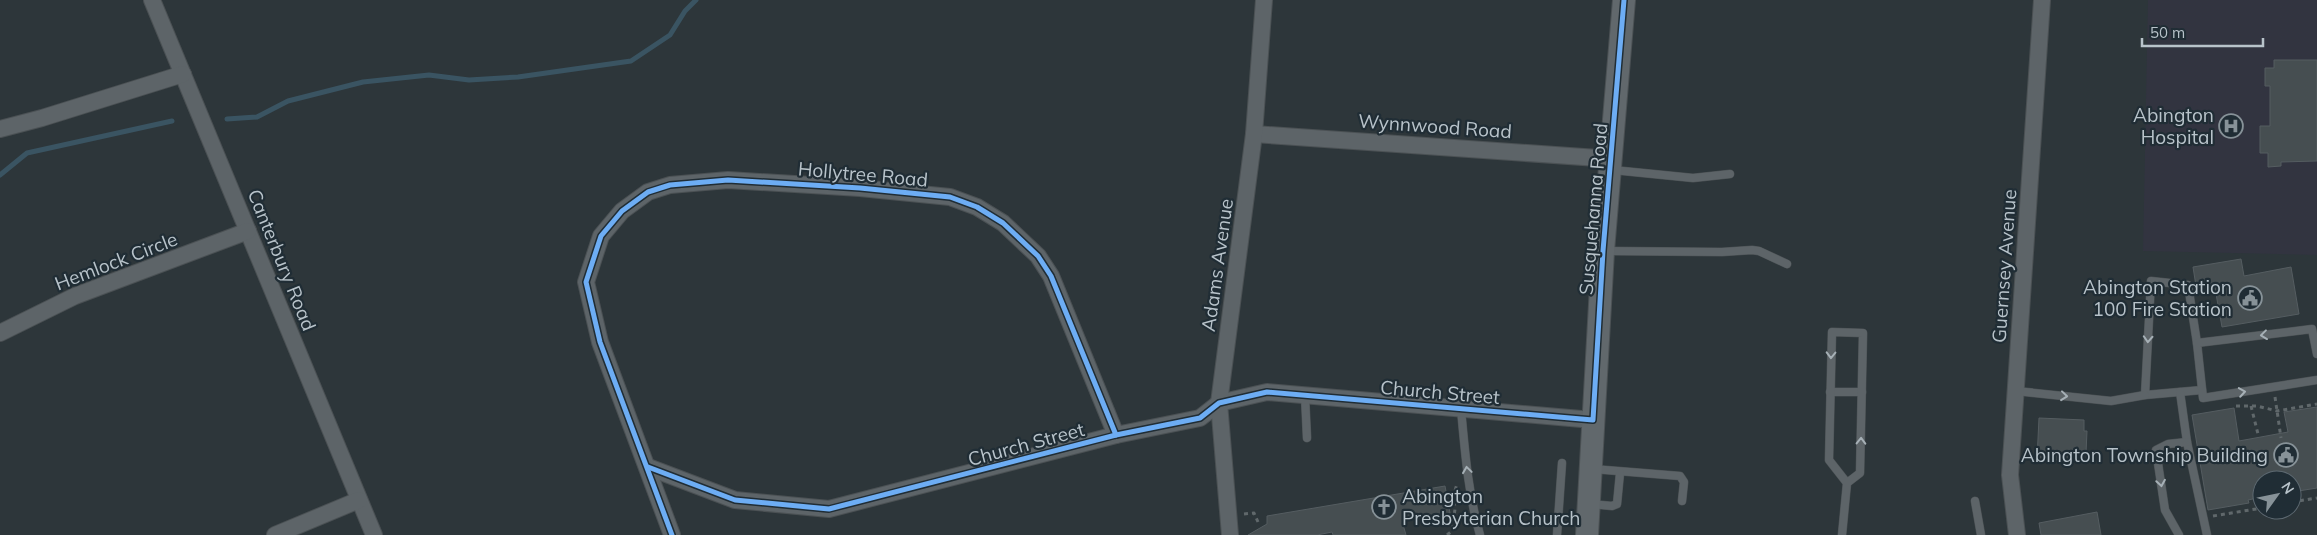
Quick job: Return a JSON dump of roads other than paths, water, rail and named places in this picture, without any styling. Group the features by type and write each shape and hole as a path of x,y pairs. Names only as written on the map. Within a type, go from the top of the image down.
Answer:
{"main road":[{"name":"Susquehanna Road","path":"1587,535 1603,251 1624,0"}],"street":[{"name":"Canterbury Road","path":"152,0 374,535"},
{"name":"Adams Avenue","path":"1230,535 1220,403 1254,134 1264,0"},
{"name":"Guernsey Avenue","path":"2017,535 2010,475 2042,0"},
{"path":"0,129 42,118 183,74"},
{"name":"Wynnwood Road","path":"1254,134 1611,164"},
{"name":"Hollytree Road","path":"672,535 600,342 586,282 601,236 622,210 648,192 670,185 728,180 860,188 950,197 977,207 1003,223 1038,256 1051,276 1116,435"},
{"name":"Hemlock Circle","path":"0,333 75,296 248,231"},
{"name":"Church Street","path":"648,467 735,500 829,509 995,468 1116,435 1200,418 1220,403 1267,392 1593,420"},
{"path":"275,535 359,500"}],"lane":[{"path":"1611,164 1693,178 1730,174"},
{"path":"1603,251 1722,252 1752,250 1760,251 1787,264"},
{"path":"2145,395 2151,281 2188,286 2197,343 2202,398 2317,380"},
{"path":"2197,343 2312,329 2315,332 2317,353"},
{"path":"1842,535 1847,483 1829,460 1832,332 1863,333 1860,473 1847,483"},
{"path":"2016,391 2110,400 2202,390"},
{"path":"1830,392 1862,392"},
{"path":"2180,392 2187,442 2208,535"},
{"path":"1305,396 1307,438"},
{"path":"1461,408 1470,492 1480,535"},
{"path":"2179,535 2165,510 2156,450 2168,444 2187,442"},
{"path":"1557,535 1562,463"},
{"path":"1591,469 1620,473 1680,476 1684,482 1682,501"},
{"path":"1588,504 1612,506 1617,504 1620,473"},
{"path":"1975,501 1981,535"}],"waterway":[{"path":"227,119 257,117 288,101 363,82 429,75 469,80 518,77 631,61 670,35 685,11 696,0"},
{"path":"0,175 27,153 172,121"}],"place":[{"name":"Abington Hospital","path":"2231,126"},
{"name":"Abington Station 100 Fire Station","path":"2250,298"},
{"name":"Abington Township Building","path":"2286,455"},
{"name":"Abington Presbyterian Church","path":"1384,507"}]}
